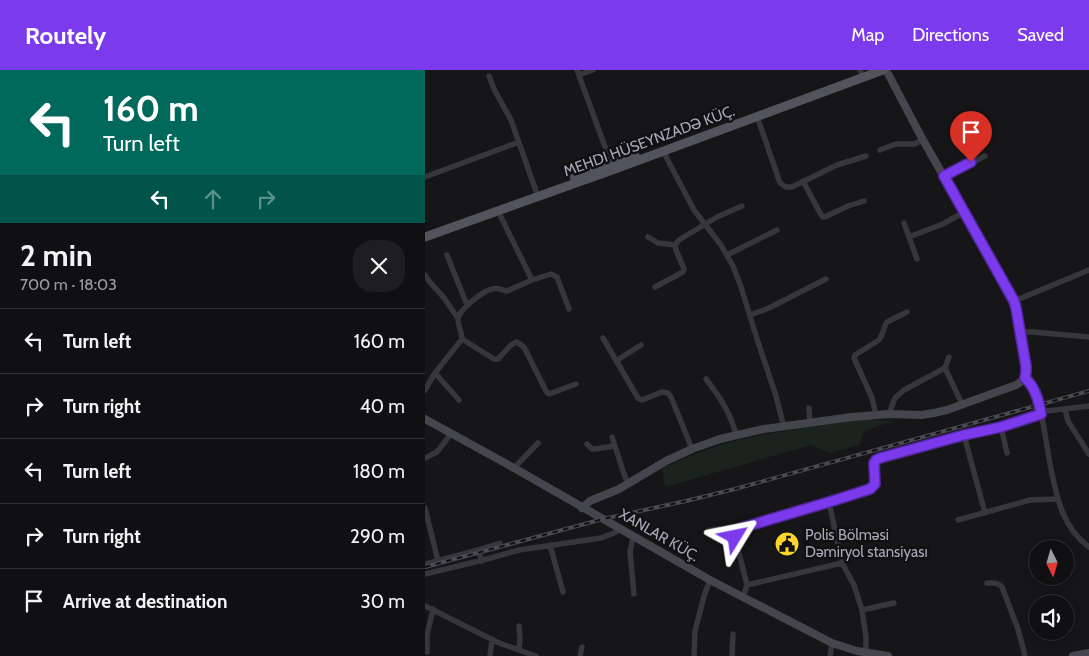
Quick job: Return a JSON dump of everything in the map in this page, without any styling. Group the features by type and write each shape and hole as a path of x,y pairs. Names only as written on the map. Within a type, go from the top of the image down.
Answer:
{"main road":[{"name":"MEHDI HÜSEYNZADƏ KÜÇ.","path":"425,237 885,70"},
{"name":"MEHDI HÜSEYNZADƏ KÜÇ.","path":"425,231 863,71"}],"street":[{"path":"593,70 578,73 611,164"},
{"path":"582,508 590,501 619,490 666,461 705,444 737,435 851,417 889,414 921,415 947,410 1016,385 1025,378 1026,366 1014,301 885,70"},
{"path":"489,76 511,120 536,191"},
{"path":"757,116 781,183 786,187 792,187 837,164 866,156"},
{"path":"880,150 896,144 914,144 923,140"},
{"path":"425,177 519,142"},
{"path":"663,151 694,210 712,232 727,255 738,278 776,396 783,427"},
{"path":"944,176 985,156"},
{"path":"803,181 819,213 823,217 864,201"},
{"path":"675,245 679,240 705,224 742,206"},
{"path":"498,211 532,280"},
{"path":"909,237 943,224 964,212"},
{"path":"904,223 917,259"},
{"path":"727,255 777,230"},
{"path":"648,236 659,243 675,245"},
{"path":"655,287 683,272 684,269 675,245"},
{"path":"447,255 467,305"},
{"path":"1014,301 1089,270"},
{"path":"457,318 467,305 487,290 499,288 507,291 551,274 557,277 569,309"},
{"path":"425,275 431,285 445,299 457,318 463,339 493,359 498,359 511,345 517,342 520,343 549,394 576,384"},
{"path":"750,315 769,308 826,279"},
{"path":"876,415 872,398 854,358 855,355 881,337 887,322 907,312"},
{"path":"1021,332 1089,337"},
{"path":"603,338 637,398 642,400 662,392 668,393 692,449"},
{"path":"425,390 435,373 463,339"},
{"path":"616,361 641,345"},
{"path":"889,414 895,398 904,390 945,368 949,357"},
{"path":"945,368 962,404"},
{"path":"435,373 459,400"},
{"path":"1025,378 1032,386 1039,404 1057,499 1072,530 1089,547"},
{"path":"706,379 728,411 737,435"},
{"path":"743,598 747,585 735,537 737,529 873,487 876,480 874,463 880,458 1001,427 1047,411 1089,406"},
{"path":"809,408 810,423"},
{"path":"1065,408 1069,421 1089,454"},
{"name":"XANLAR KÜÇ.","path":"425,419 743,598 832,643 865,653 888,656"},
{"path":"1001,427 1007,453"},
{"path":"425,458 437,452 451,434"},
{"path":"964,435 985,513"},
{"path":"612,437 629,484"},
{"path":"514,468 538,443"},
{"path":"587,444 592,449 615,446"},
{"path":"958,520 1030,500 1057,499"},
{"path":"829,502 842,562 854,585 862,610 866,638 865,653"},
{"path":"425,508 438,561"},
{"path":"425,574 482,561 519,550 601,538 620,529"},
{"path":"709,530 719,529 735,533"},
{"path":"633,537 630,552 634,594"},
{"path":"425,564 501,543"},
{"path":"550,545 563,592"},
{"path":"478,550 482,561"},
{"path":"747,585 842,562"},
{"path":"694,655 695,631 710,580"},
{"path":"987,583 999,584 1002,587 1018,629 1025,656"},
{"path":"862,610 894,603"},
{"path":"425,606 499,643 536,656"},
{"path":"427,652 427,635 433,610"},
{"path":"519,626 519,649"},
{"path":"732,656 733,634"},
{"path":"489,655 492,639"},
{"path":"830,656 832,643"},
{"path":"580,656 582,647"},
{"path":"1073,656 1089,653"}],"shaded area":[{"path":"865,419 892,421 864,432 859,445 829,453 811,445 665,487 662,468 727,443 778,432"}],"railway":[{"path":"425,567 603,519 735,489 1089,391"}],"place":[{"name":"Polis Bölməsi Dəmiryol stansiyası","path":"787,544"}],"route":[{"path":"735,537 737,529 870,489 876,480 874,463 880,458 1001,427 1041,414 1032,386 1025,378 1026,366 1016,308 1012,296 944,176 971,162"}]}
